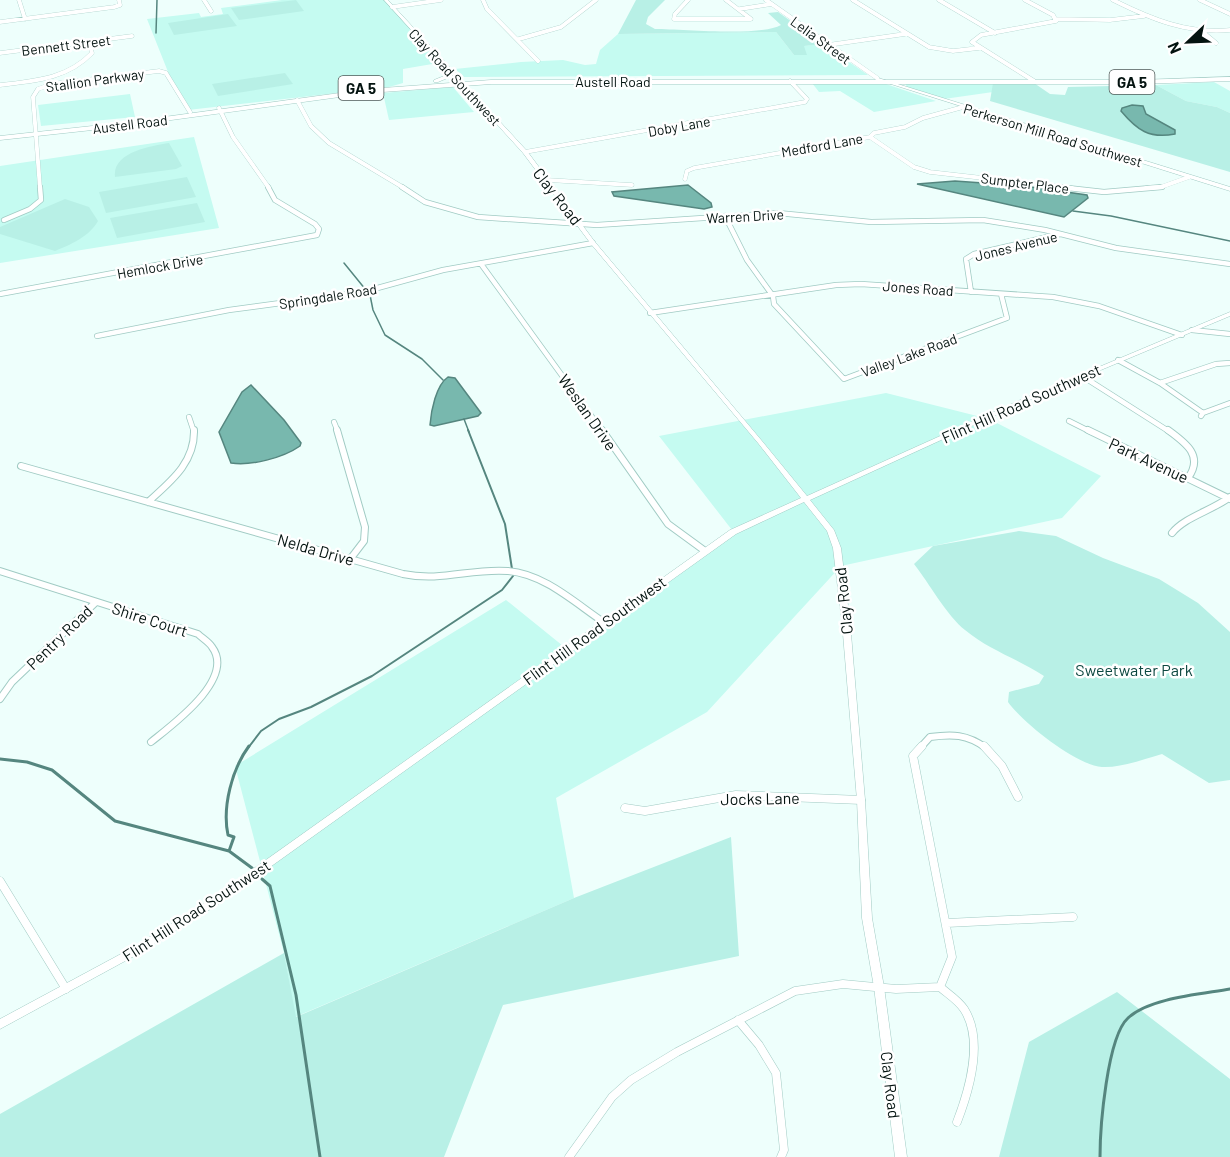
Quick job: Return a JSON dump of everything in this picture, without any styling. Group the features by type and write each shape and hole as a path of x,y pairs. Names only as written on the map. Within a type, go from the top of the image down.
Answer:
{"main road":[{"path":"434,82 447,77 444,65"},
{"name":"Austell Road","path":"0,136 461,82 1230,77"},
{"name":"Austell Road","path":"36,133 344,90 434,82 1034,81 1230,77"},
{"path":"906,88 902,84 908,81"},
{"path":"471,93 474,87 486,82"}],"street":[{"path":"19,0 26,19"},
{"path":"204,0 211,11"},
{"name":"Clay Road Southwest","path":"386,0 525,152"},
{"path":"392,7 441,0"},
{"path":"483,0 487,9 519,39 538,61"},
{"path":"519,39 544,36 561,29 596,0"},
{"path":"688,0 675,14 675,20 750,19 726,0"},
{"name":"Lelia Street","path":"766,0 877,78"},
{"path":"853,0 905,34 935,49 979,48"},
{"path":"939,0 995,33"},
{"path":"1025,0 1056,18 1110,20 1144,16"},
{"path":"1113,0 1144,16 1203,33 1216,43"},
{"path":"1200,0 1230,14"},
{"path":"0,22 119,2"},
{"path":"739,9 772,4"},
{"path":"1034,81 979,48 972,42 973,39 1051,24 1056,18"},
{"path":"1203,33 1230,30"},
{"path":"827,45 905,34"},
{"name":"Bennett Street","path":"0,53 132,36"},
{"path":"0,85 68,74 92,53 89,42"},
{"name":"Stallion Parkway","path":"36,133 33,97 38,89 52,84 159,70 166,74 190,112"},
{"name":"Perkerson Mill Road Southwest","path":"877,78 963,107 1230,189"},
{"name":"Doby Lane","path":"525,152 805,102 807,99 805,95 790,81"},
{"name":"Warren Drive","path":"297,100 311,126 329,143 425,202 478,217 580,224 645,224 725,216 799,214 871,222 982,219 1063,234 1116,248 1230,264"},
{"name":"Medford Lane","path":"685,179 687,171 694,168 870,136 874,133 905,127 923,118 963,107"},
{"name":"Hemlock Drive","path":"0,294 306,239 318,233 315,224 275,200 260,172 233,136 220,109"},
{"path":"4,220 30,209 41,200 36,133"},
{"name":"Sumpter Place","path":"870,136 914,167 930,172 1104,192 1154,188 1189,177"},
{"name":"Clay Road","path":"525,152 593,243 830,530 837,548 846,622 861,800 867,918 879,987 901,1157"},
{"path":"547,180 632,184"},
{"name":"Valley Lake Road","path":"725,216 747,260 773,296 774,304 844,379 999,323 1006,318 1001,294"},
{"name":"Jones Avenue","path":"971,292 966,259 974,254 1063,234"},
{"name":"Springdale Road","path":"97,336 229,310 363,292 412,277 593,243"},
{"name":"Weslan Drive","path":"481,264 567,380 658,512 677,532 705,550"},
{"name":"Jones Road","path":"650,313 861,284 1074,300 1182,334"},
{"name":"Flint Hill Road Southwest","path":"0,1024 145,945 214,902 705,550 743,527 1118,360 1230,314"},
{"path":"1192,330 1230,334"},
{"path":"1118,360 1160,383 1202,414 1230,403"},
{"path":"1160,383 1216,364 1230,363"},
{"path":"1082,376 1186,444 1196,462 1196,467 1188,478"},
{"path":"148,502 182,470 190,458 194,448 189,417"},
{"name":"Park Avenue","path":"1069,421 1229,498"},
{"path":"334,422 363,510 366,531 363,542 351,558"},
{"name":"Nelda Drive","path":"21,466 351,558 390,572 436,578 505,570 520,573 543,582 604,622"},
{"path":"1173,533 1180,524 1213,510 1229,498"},
{"name":"Shire Court","path":"0,571 198,634 212,644 218,666 217,677 210,688 151,742"},
{"name":"Pentry Road","path":"1,697 12,682 96,602"},
{"path":"940,987 951,957 947,923 913,756 930,737 955,734 979,741 1012,780 1018,797"},
{"name":"Jocks Lane","path":"625,808 645,811 736,795 861,800"},
{"path":"0,881 66,989"},
{"path":"947,923 1073,917"},
{"path":"569,1157 612,1097 631,1080 677,1052 795,991 843,984 896,989 940,987 965,1010 972,1033 966,1101 957,1122"},
{"path":"738,1020 759,1045 776,1073 783,1141 781,1157"}],"shaded area":[{"path":"282,0 388,0 444,62 403,69 403,83 389,87 188,110 176,92 147,19 199,13 201,17 223,14 221,8"},
{"path":"776,32 794,55 803,46 823,44 868,75 464,77 455,69 563,60 585,65 596,64 600,50 618,34"},
{"path":"1214,82 1230,91 1230,113 1217,107 1186,101 1156,85"},
{"path":"812,83 886,84 936,101 874,112 840,91 819,92"},
{"path":"905,83 993,83 993,92 944,99 907,87"},
{"path":"453,87 474,112 389,120 383,93"},
{"path":"130,94 135,117 41,126 38,105"},
{"path":"1132,105 1143,106 1146,114 1175,130 1175,134 1151,134 1138,128 1121,111 1122,108"},
{"path":"194,137 219,228 0,263 0,166"},
{"path":"955,181 1024,186 1087,195 1088,198 1064,217 917,184"},
{"path":"688,185 711,203 712,207 704,209 614,196 612,192"},
{"path":"448,377 455,378 481,413 478,416 430,425 437,392"},
{"path":"251,385 284,420 301,443 300,446 285,454 267,460 231,463 219,432 242,392"},
{"path":"886,393 989,419 1101,476 1062,518 841,566 707,712 556,798 574,898 295,1017 284,953 235,766 506,600 568,650 732,530 659,436"}],"green space":[{"path":"296,0 304,11 239,20 231,8"},
{"path":"636,0 665,0 648,17 646,24 655,29 756,31 781,25 768,13 778,12 823,44 804,46 807,55 794,55 776,32 618,34"},
{"path":"228,14 237,26 174,35 168,23"},
{"path":"285,73 293,84 218,96 212,84"},
{"path":"993,83 1034,83 1050,94 1065,95 1068,87 1156,85 1186,101 1217,107 1230,113 1230,172 990,101"},
{"path":"169,143 182,166 176,169 115,177 116,168 126,156 143,148"},
{"path":"187,177 196,197 106,213 99,192"},
{"path":"65,199 89,207 98,221 85,236 73,243 55,251 0,234 0,227"},
{"path":"197,203 205,222 117,238 110,218"},
{"name":"Sweetwater Park","path":"1019,531 1056,536 1103,558 1159,579 1198,603 1230,632 1230,780 1209,783 1162,754 1117,766 1102,767 1091,764 1078,759 1051,742 1015,711 1008,702 1009,692 1039,684 1044,676 984,643 958,624 914,564 933,546"},
{"path":"731,837 739,956 503,1005 444,1157 0,1157 0,1114 284,953 296,1017 574,898"},
{"path":"1117,992 1230,1079 1230,1157 999,1157 1029,1042"}],"waterway":[{"path":"156,33 157,0"},
{"path":"1073,211 1111,216 1230,241"},
{"path":"344,263 370,295 373,310 385,335 422,359 443,380"},
{"path":"464,419 469,432"},
{"path":"468,430 505,524 512,569"},
{"path":"248,748 261,731 279,719 311,707 372,676 502,590 513,576"},
{"path":"229,851 234,837 228,835 226,824 230,789 233,777 249,746"},
{"path":"0,759 27,762 52,770 115,821 229,851"},
{"path":"229,851 252,868"},
{"path":"262,879 270,886 296,995 320,1157"},
{"path":"1100,1157 1103,1105 1110,1063 1121,1028 1128,1018 1137,1011 1162,1001 1230,989"}]}
